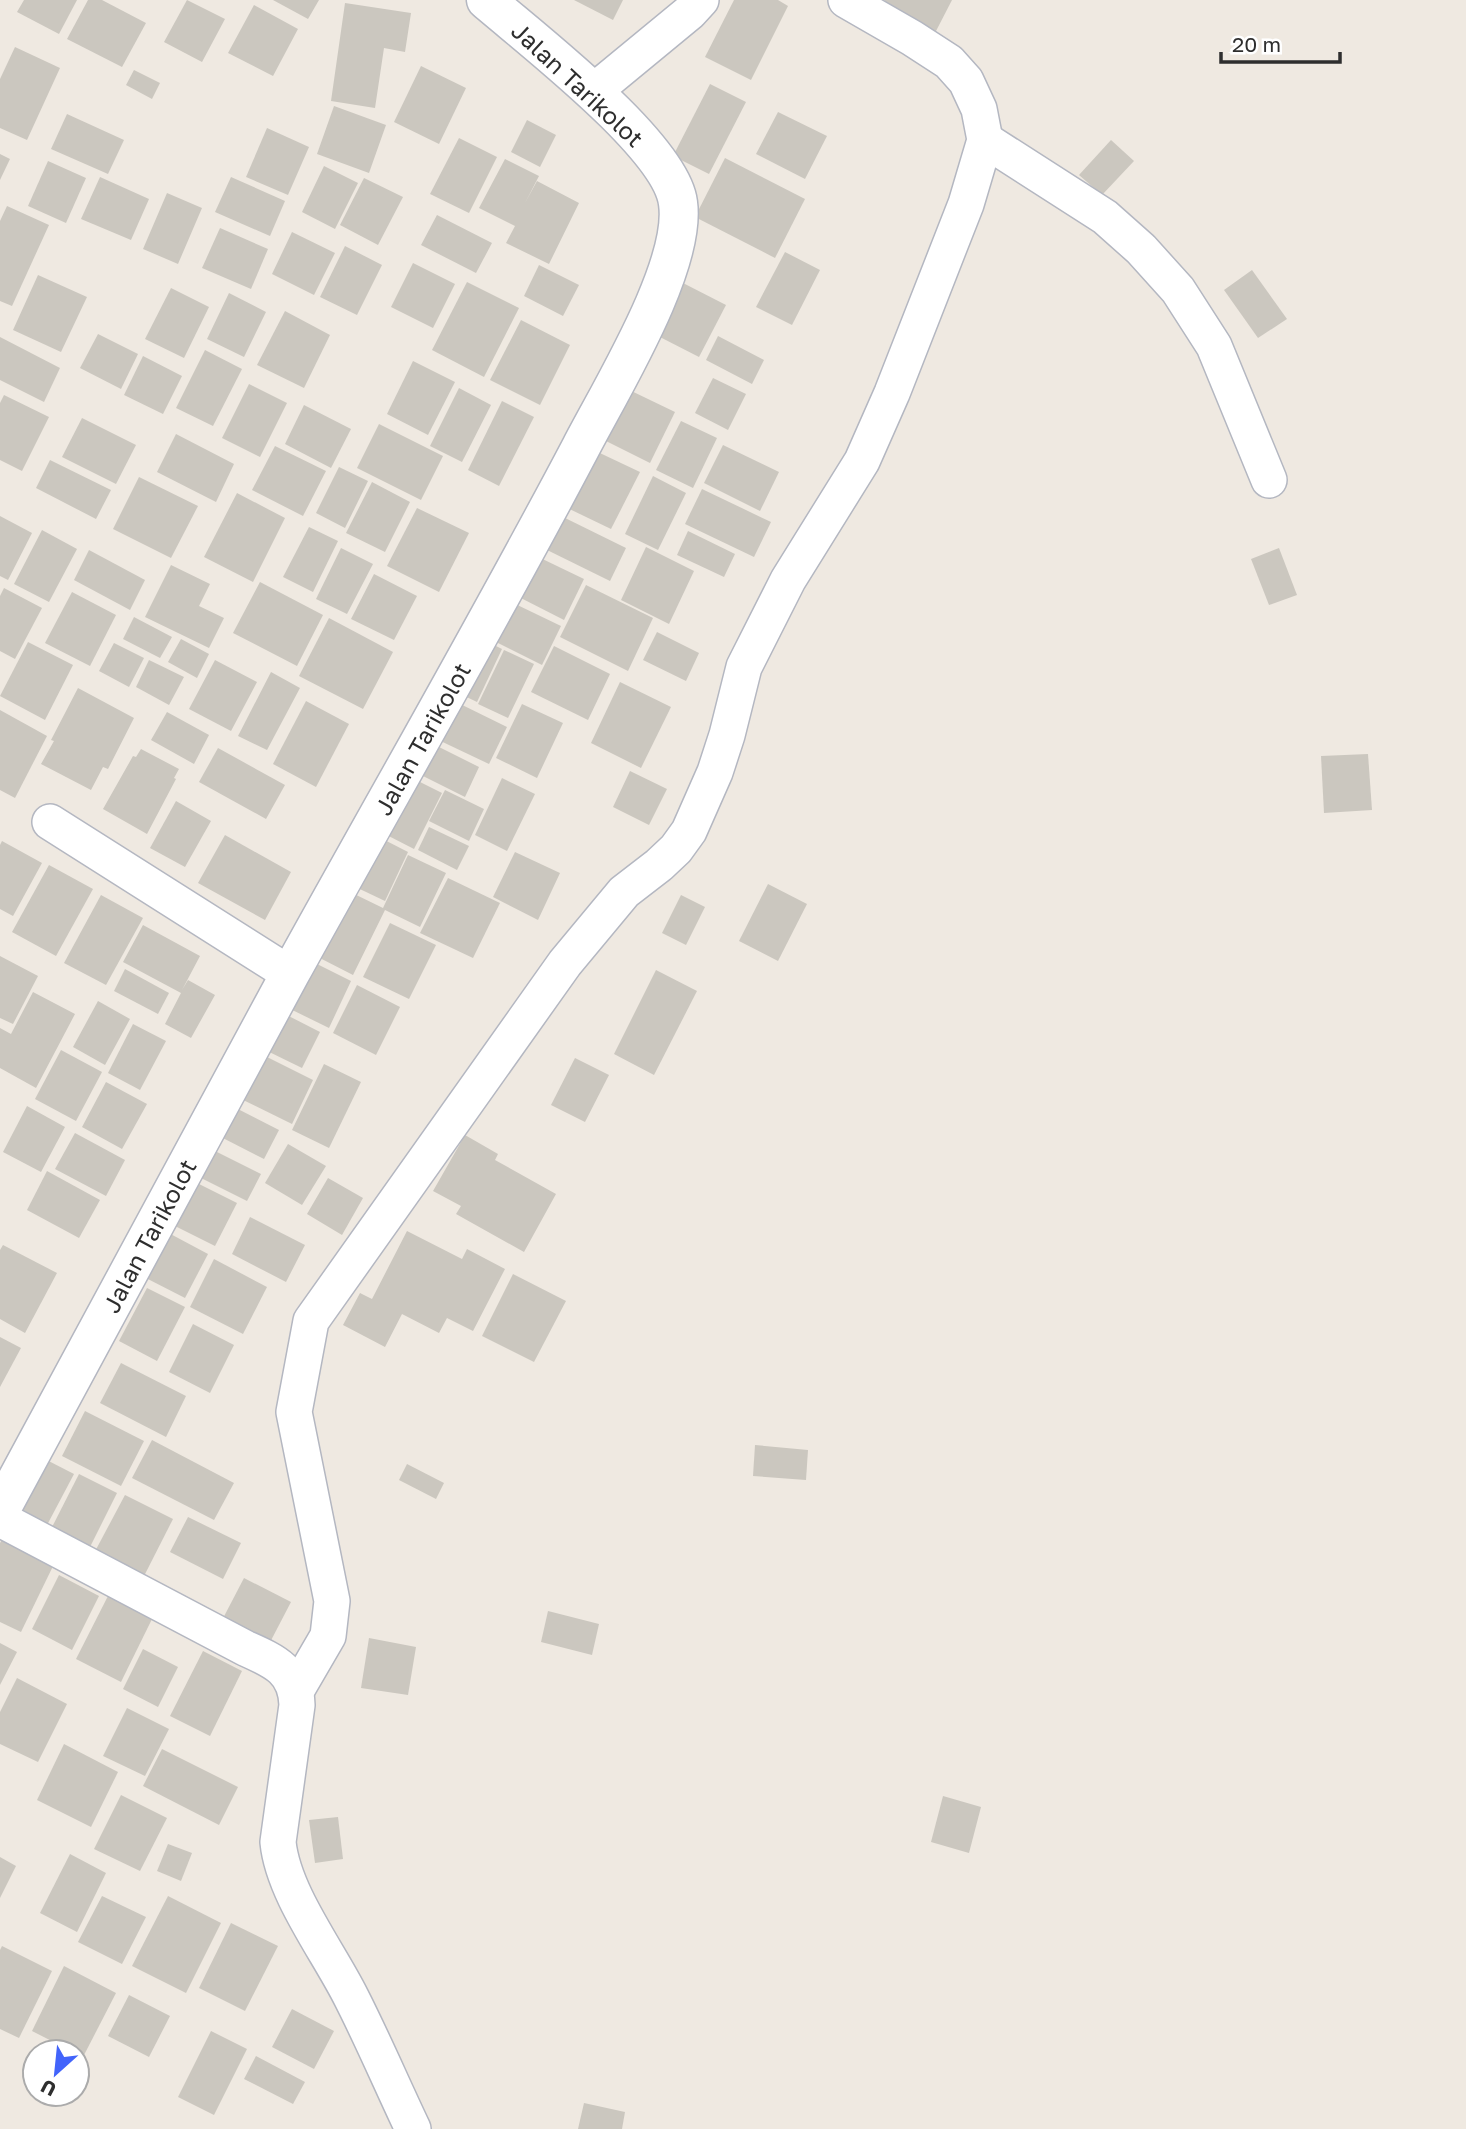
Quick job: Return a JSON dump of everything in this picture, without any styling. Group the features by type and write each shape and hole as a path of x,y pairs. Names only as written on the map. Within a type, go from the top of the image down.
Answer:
{"street":[{"name":"Jalan Tarikolot","path":"0,1511 290,974 543,520 642,328 672,258 679,204 674,185 652,152 593,92 486,0"},
{"path":"593,92 701,0"},
{"path":"296,1691 328,1636 332,1601 294,1412 311,1321 565,963 624,892 659,865 676,849 689,831 715,772 744,667 788,580 862,461 892,393 966,204 985,140 979,108 966,81 949,62 912,37 846,0"},
{"path":"985,140 1105,217 1140,249 1178,290 1214,346 1269,480"},
{"path":"50,822 290,974"},
{"path":"0,1519 245,1648 269,1658 283,1668 292,1681 296,1691 295,1729 278,1842 280,1860 289,1884 352,1997 413,2129"}],"building":[{"path":"24,0 77,0 59,34 17,12"},
{"path":"88,0 102,0 146,23 122,67 67,39"},
{"path":"187,0 225,19 202,62 164,42"},
{"path":"273,0 319,0 308,19"},
{"path":"574,0 623,0 613,20"},
{"path":"734,0 778,0 788,6 751,80 705,57"},
{"path":"885,0 952,0 935,33 882,6"},
{"path":"345,3 411,13 405,52 384,48 375,108 331,101"},
{"path":"254,5 298,29 273,76 228,53"},
{"path":"15,47 60,68 27,140 0,128 0,79"},
{"path":"421,66 466,88 439,144 394,122"},
{"path":"134,70 160,83 152,99 126,85"},
{"path":"710,84 746,102 709,174 673,156"},
{"path":"334,106 386,125 369,173 317,154"},
{"path":"778,112 827,136 805,179 756,154"},
{"path":"67,114 124,140 108,174 51,149"},
{"path":"527,120 556,135 540,167 511,152"},
{"path":"267,128 309,147 288,195 246,177"},
{"path":"459,138 497,157 469,213 430,194"},
{"path":"1111,140 1134,161 1102,195 1079,175"},
{"path":"0,154 10,159 0,180"},
{"path":"725,158 805,199 775,258 695,217"},
{"path":"505,159 539,176 525,203 537,181 579,203 549,264 506,243 515,226 479,208"},
{"path":"48,161 86,178 66,223 28,206"},
{"path":"324,166 358,183 335,229 302,212"},
{"path":"100,177 149,199 131,240 81,219"},
{"path":"231,177 285,201 270,236 215,212"},
{"path":"364,178 403,197 378,245 340,225"},
{"path":"167,193 202,208 178,264 143,249"},
{"path":"7,206 49,225 12,306 0,301 0,221"},
{"path":"437,215 492,243 476,273 421,245"},
{"path":"220,228 268,249 251,289 202,268"},
{"path":"292,232 335,253 314,295 272,274"},
{"path":"345,246 382,265 357,315 320,297"},
{"path":"785,252 820,270 792,325 756,307"},
{"path":"413,263 455,284 433,328 391,307"},
{"path":"539,265 579,285 563,316 524,296"},
{"path":"1252,270 1287,319 1258,338 1224,290"},
{"path":"38,275 87,297 61,352 13,330"},
{"path":"467,282 519,308 484,377 432,350"},
{"path":"683,283 726,305 699,357 656,335"},
{"path":"171,288 209,307 184,358 145,339"},
{"path":"229,293 266,312 244,357 207,339"},
{"path":"285,311 330,335 304,388 257,365"},
{"path":"521,320 570,345 540,405 490,380"},
{"path":"98,334 138,354 121,389 80,368"},
{"path":"718,336 764,360 752,384 706,360"},
{"path":"0,337 60,368 44,402 0,380"},
{"path":"205,350 242,369 213,426 176,408"},
{"path":"143,356 182,376 163,414 124,395"},
{"path":"413,361 455,382 428,435 387,414"},
{"path":"713,378 746,394 728,430 695,413"},
{"path":"249,384 287,403 260,457 222,438"},
{"path":"621,386 675,412 650,463 596,436"},
{"path":"459,388 491,405 462,462 430,446"},
{"path":"4,395 49,417 22,471 0,460 0,403"},
{"path":"502,401 534,417 499,486 468,470"},
{"path":"304,405 351,429 331,468 285,444"},
{"path":"82,418 136,445 116,484 62,457"},
{"path":"681,421 717,438 693,488 656,470"},
{"path":"379,424 443,456 421,500 357,468"},
{"path":"176,434 234,464 216,502 157,472"},
{"path":"723,445 779,472 760,511 704,483"},
{"path":"275,446 326,471 303,516 252,490"},
{"path":"585,446 640,472 611,529 557,503"},
{"path":"50,460 111,490 96,519 36,488"},
{"path":"339,467 368,481 345,528 316,513"},
{"path":"653,476 686,493 658,550 625,534"},
{"path":"139,477 198,506 171,558 113,529"},
{"path":"372,482 410,502 385,552 346,533"},
{"path":"702,489 771,522 754,557 685,524"},
{"path":"237,493 285,518 253,582 204,557"},
{"path":"417,508 469,533 439,592 387,566"},
{"path":"0,516 32,533 8,580 0,576"},
{"path":"561,516 626,548 610,581 545,549"},
{"path":"309,527 338,541 313,592 283,577"},
{"path":"42,530 77,549 49,602 14,584"},
{"path":"688,531 735,554 724,577 677,555"},
{"path":"646,547 694,571 669,624 621,600"},
{"path":"341,548 373,564 347,614 316,599"},
{"path":"1279,548 1297,595 1269,605 1251,559"},
{"path":"89,550 145,580 130,610 74,580"},
{"path":"530,553 584,579 564,620 511,593"},
{"path":"171,565 210,584 199,606 224,618 209,648 145,617"},
{"path":"374,574 417,596 394,640 351,619"},
{"path":"260,582 323,615 297,666 233,633"},
{"path":"586,585 653,618 628,671 560,637"},
{"path":"4,588 42,608 15,659 0,651 0,596"},
{"path":"72,592 116,615 90,666 45,643"},
{"path":"503,598 561,626 542,665 484,636"},
{"path":"134,617 172,637 160,658 123,639"},
{"path":"329,618 393,652 363,709 299,676"},
{"path":"657,632 699,653 686,681 643,660"},
{"path":"478,637 502,649 477,702 452,690"},
{"path":"181,639 209,654 197,678 168,662"},
{"path":"28,642 73,665 45,720 0,696"},
{"path":"114,643 144,658 129,687 99,671"},
{"path":"554,646 610,674 588,720 531,692"},
{"path":"504,650 534,664 508,718 478,704"},
{"path":"149,660 184,677 169,705 136,687"},
{"path":"215,660 257,682 231,731 189,709"},
{"path":"271,672 300,688 267,750 238,736"},
{"path":"620,682 671,707 641,768 591,743"},
{"path":"78,688 134,718 108,769 103,767 91,790 41,764"},
{"path":"448,698 507,727 489,764 430,736"},
{"path":"306,701 349,724 316,787 273,764"},
{"path":"522,704 563,723 537,778 496,758"},
{"path":"0,710 47,736 15,798 0,790"},
{"path":"167,712 209,735 194,764 151,740"},
{"path":"421,738 479,767 465,797 407,768"},
{"path":"218,748 285,785 266,819 199,782"},
{"path":"141,749 179,769 147,834 103,809 133,756 136,757"},
{"path":"1368,754 1372,810 1324,813 1321,756"},
{"path":"630,771 667,789 649,825 613,807"},
{"path":"402,773 442,793 414,849 375,829"},
{"path":"502,778 535,794 507,851 475,835"},
{"path":"445,790 484,809 469,841 429,821"},
{"path":"176,801 211,821 185,867 150,848"},
{"path":"429,827 469,846 457,870 418,850"},
{"path":"369,832 408,852 385,901 345,882"},
{"path":"225,835 291,872 265,920 198,883"},
{"path":"2,841 42,863 13,916 0,909"},
{"path":"515,852 560,873 538,920 493,897"},
{"path":"408,855 446,873 420,927 385,910 353,975 312,954 344,889 383,908"},
{"path":"49,865 93,889 56,956 12,932"},
{"path":"448,878 500,903 473,958 420,933"},
{"path":"768,884 807,904 778,961 739,941"},
{"path":"101,895 143,918 106,985 64,963"},
{"path":"681,895 705,907 686,945 662,933"},
{"path":"390,923 436,945 409,999 363,977"},
{"path":"143,925 200,956 182,990 188,980 215,995 191,1038 165,1024 181,993 123,962"},
{"path":"0,956 38,976 13,1024 0,1018"},
{"path":"301,956 351,981 329,1028 278,1003"},
{"path":"125,969 169,993 158,1014 114,991"},
{"path":"656,970 697,991 654,1075 614,1054"},
{"path":"357,985 400,1007 376,1055 333,1033"},
{"path":"33,992 75,1014 36,1088 0,1068 0,1028 11,1034"},
{"path":"98,1001 130,1019 105,1065 73,1047"},
{"path":"275,1009 320,1032 302,1068 257,1046"},
{"path":"133,1024 166,1041 140,1090 108,1073"},
{"path":"61,1050 102,1072 76,1121 35,1099"},
{"path":"259,1053 313,1080 292,1124 237,1097"},
{"path":"575,1058 609,1075 585,1122 551,1105"},
{"path":"324,1064 361,1082 329,1148 292,1130"},
{"path":"106,1082 147,1104 122,1149 82,1127"},
{"path":"27,1106 65,1127 41,1172 3,1152"},
{"path":"232,1106 279,1130 264,1159 217,1135"},
{"path":"75,1133 125,1160 106,1196 55,1169"},
{"path":"465,1135 498,1154 495,1160 556,1194 524,1252 456,1214 461,1206 433,1191"},
{"path":"201,1144 261,1174 247,1201 187,1171"},
{"path":"288,1144 326,1166 302,1205 265,1183"},
{"path":"47,1171 100,1200 79,1238 27,1210"},
{"path":"183,1176 237,1203 215,1246 161,1219"},
{"path":"328,1178 363,1198 342,1235 307,1214"},
{"path":"250,1217 305,1245 286,1282 232,1254"},
{"path":"163,1230 208,1254 185,1298 140,1275"},
{"path":"407,1231 462,1259 467,1249 505,1269 473,1331 447,1318 439,1333 402,1314 385,1347 343,1325 360,1293 372,1299"},
{"path":"3,1245 57,1273 25,1333 0,1319 0,1250"},
{"path":"214,1259 267,1287 243,1334 190,1307"},
{"path":"513,1274 566,1301 534,1362 482,1336"},
{"path":"147,1288 185,1307 157,1361 119,1341"},
{"path":"193,1324 234,1345 210,1393 169,1372"},
{"path":"0,1337 21,1348 0,1387"},
{"path":"121,1363 186,1396 166,1437 100,1403"},
{"path":"85,1411 144,1441 121,1486 62,1456"},
{"path":"152,1440 234,1483 214,1520 132,1478"},
{"path":"755,1445 808,1450 806,1480 753,1476"},
{"path":"35,1454 74,1474 46,1527 8,1508"},
{"path":"407,1464 444,1483 436,1499 399,1480"},
{"path":"79,1474 117,1493 86,1555 48,1535"},
{"path":"125,1495 173,1519 141,1582 92,1557"},
{"path":"188,1517 241,1543 223,1579 170,1552"},
{"path":"4,1536 55,1562 21,1632 0,1622 0,1543"},
{"path":"59,1575 99,1596 72,1650 32,1629"},
{"path":"244,1578 291,1602 266,1650 219,1626"},
{"path":"109,1594 153,1617 121,1682 76,1659"},
{"path":"548,1611 599,1624 592,1655 541,1642"},
{"path":"369,1638 416,1647 408,1695 361,1688"},
{"path":"0,1643 17,1652 0,1685"},
{"path":"143,1649 178,1667 158,1707 123,1689"},
{"path":"203,1651 242,1671 210,1736 170,1716"},
{"path":"17,1678 67,1704 38,1762 0,1744 0,1712"},
{"path":"127,1708 169,1729 145,1776 103,1756"},
{"path":"64,1744 118,1772 91,1827 37,1800"},
{"path":"162,1749 238,1787 219,1825 143,1786"},
{"path":"121,1795 167,1818 140,1871 94,1849"},
{"path":"943,1796 981,1807 969,1853 931,1842"},
{"path":"338,1817 343,1859 315,1863 309,1820"},
{"path":"168,1844 192,1853 181,1881 157,1871"},
{"path":"70,1854 106,1873 77,1932 40,1913"},
{"path":"0,1857 16,1866 0,1898"},
{"path":"102,1896 146,1917 122,1964 78,1942"},
{"path":"168,1896 221,1923 186,1993 132,1966"},
{"path":"231,1923 278,1946 245,2011 199,1988"},
{"path":"2,1946 52,1971 19,2038 0,2029"},
{"path":"64,1966 116,1993 91,2041 91,2038 46,2038 32,2031"},
{"path":"129,1995 170,2016 149,2057 108,2036"},
{"path":"292,2009 334,2031 314,2069 272,2047"},
{"path":"211,2031 247,2049 214,2115 178,2097"},
{"path":"256,2056 305,2082 293,2104 244,2079"},
{"path":"584,2103 625,2112 622,2129 578,2129"}]}
